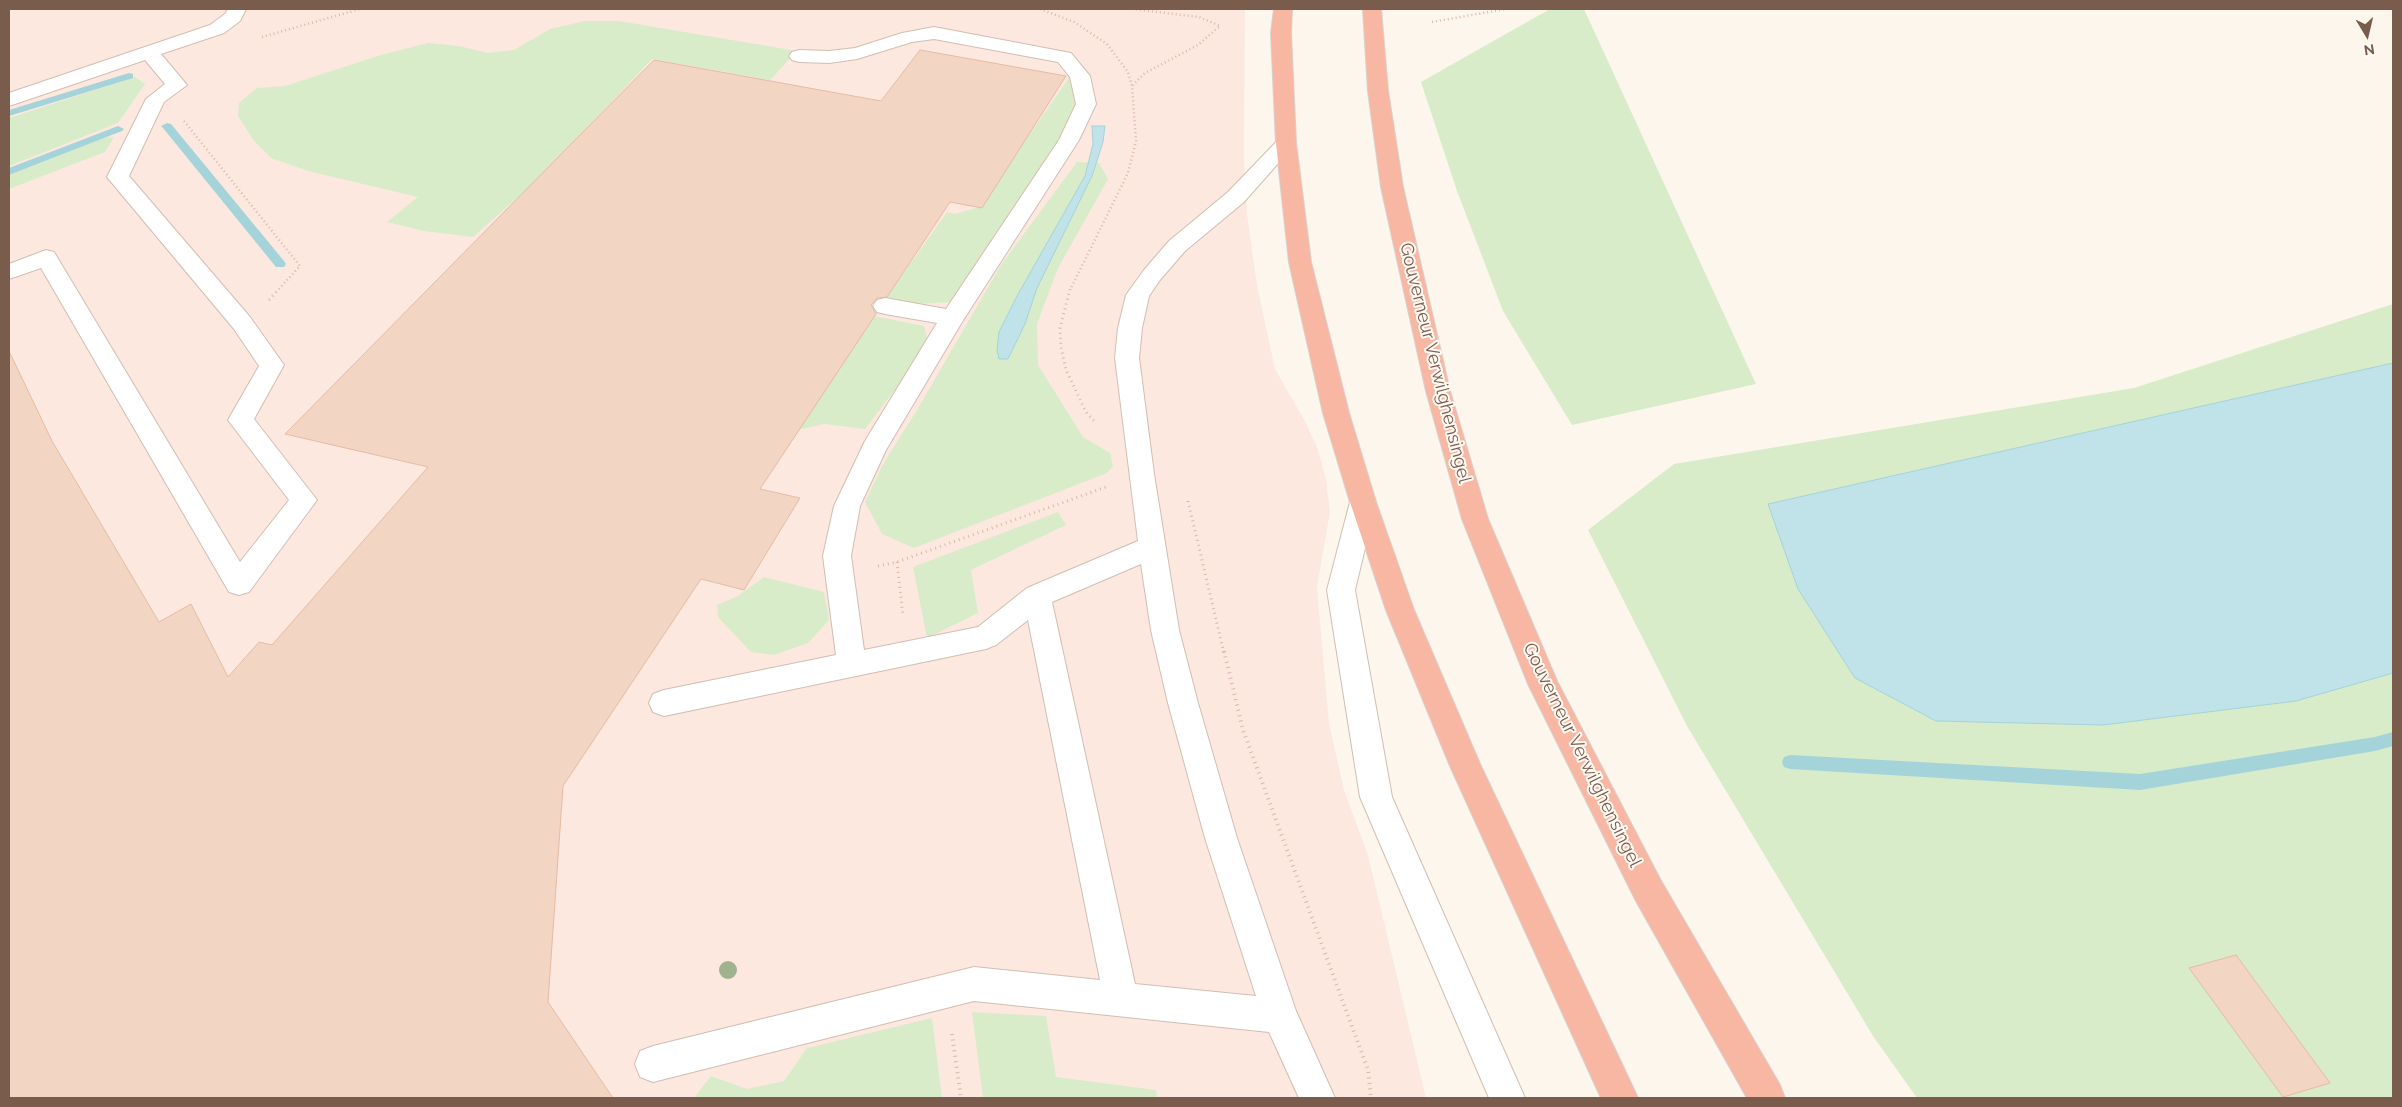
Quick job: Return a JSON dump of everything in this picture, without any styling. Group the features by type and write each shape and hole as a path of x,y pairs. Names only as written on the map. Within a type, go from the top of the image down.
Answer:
{"highway":[{"path":"1266,9 1281,33"},
{"path":"1283,9 1281,33 1286,142 1300,262 1336,413 1363,502 1400,610 1465,766 1620,1098"},
{"name":"Gouverneur Verwilghensingel","path":"1372,9 1378,91 1392,187 1438,391 1476,520 1543,684 1648,890 1767,1098"}],"lane":[{"path":"9,100 217,29 233,17 237,9"},
{"path":"799,56 829,57 857,53 909,37 934,33 1064,57 1080,76 1086,104 1069,140 952,318 874,448 846,506 837,556 852,665"},
{"path":"9,272 46,257 240,584 304,500 241,420 272,365 242,323 118,177 156,99 177,85 149,52"},
{"path":"1286,142 1236,197 1177,246 1152,275 1138,295 1130,328 1127,358 1141,474 1165,630 1221,838 1280,1016 1317,1098"},
{"path":"885,306 952,318"},
{"path":"1363,502 1341,590 1376,797 1507,1098"},
{"path":"664,703 986,637 1037,596 1152,547"},
{"path":"1037,596 1121,999"},
{"path":"653,1064 946,989 974,984 1280,1016"}],"path":[{"path":"256,38 360,9"},
{"path":"1132,9 1199,17 1220,26 1198,45 1145,73 1132,86 1136,141 1128,172 1068,292 1062,312 1060,328 1064,362 1075,392 1086,412 1097,423 1115,435 1138,444"},
{"path":"1432,22 1506,9"},
{"path":"163,94 300,266 276,293 242,323"},
{"path":"840,573 897,562 1141,474"},
{"path":"1185,492 1243,730 1368,1070 1372,1098"},
{"path":"897,562 908,654"},
{"path":"946,989 961,1098"}],"shaded area":[{"path":"9,9 1245,9 1244,156 1247,214 1257,285 1275,369 1306,423 1318,450 1326,480 1330,512 1317,587 1329,723 1344,790 1368,855 1426,1098 9,1098"}],"green space":[{"path":"1550,9 1584,9 1756,384 1572,425 1503,311 1457,191 1421,82"},
{"path":"585,21 619,21 797,51 770,80 652,59 535,182 473,237 424,231 387,222 418,197 308,171 271,158 254,141 238,116 239,103 257,88 285,86 381,55 428,43 459,46 488,53 514,50 550,29"},
{"path":"1071,75 1080,108 953,302 917,304 885,299 947,212 955,214 979,207"},
{"path":"135,77 145,84 118,123 9,166 9,118"},
{"path":"114,137 105,152 9,189 9,175 104,138"},
{"path":"1077,162 1099,163 1108,179 1058,268 1037,324 1038,365 1083,437 1110,453 1113,466 1107,473 914,548 882,534 865,502 883,464 917,410 1001,265"},
{"path":"2393,304 2393,1098 1917,1098 1873,1036 1687,726 1588,530 1674,464 2134,388"},
{"path":"874,316 924,326 929,345 865,429 824,424 798,430"},
{"path":"1058,512 1066,525 971,570 978,613 927,638 913,567"},
{"path":"764,577 824,592 829,620 808,643 774,655 751,652 718,617 717,605 738,596"},
{"path":"972,1012 1046,1016 1056,1077 1156,1090 1157,1098 983,1098"},
{"path":"932,1018 942,1098 694,1098 711,1076 747,1089 784,1081 807,1048"}],"water":[{"path":"1092,126 1105,126 1103,142 1092,176 1037,288 1025,324 1008,359 999,359 997,350 999,332 1017,296 1085,176 1093,144"},
{"path":"2393,363 2393,673 2296,701 2103,725 1936,721 1855,678 1798,589 1768,504"}],"building":[{"path":"920,50 1066,76 982,208 950,202 887,297 877,298 871,305 876,314 760,489 800,498 744,590 701,579 563,786 548,1002 613,1098 9,1098 9,351 52,441 159,622 191,604 228,677 259,642 272,645 428,467 285,434 654,60 881,101"},
{"path":"2236,955 2330,1083 2283,1097 2189,968"}],"waterway":[{"path":"9,113 129,76"},
{"path":"167,126 280,264"},
{"path":"9,172 118,129"},
{"path":"1790,762 2140,782 2375,744 2393,739"}]}
